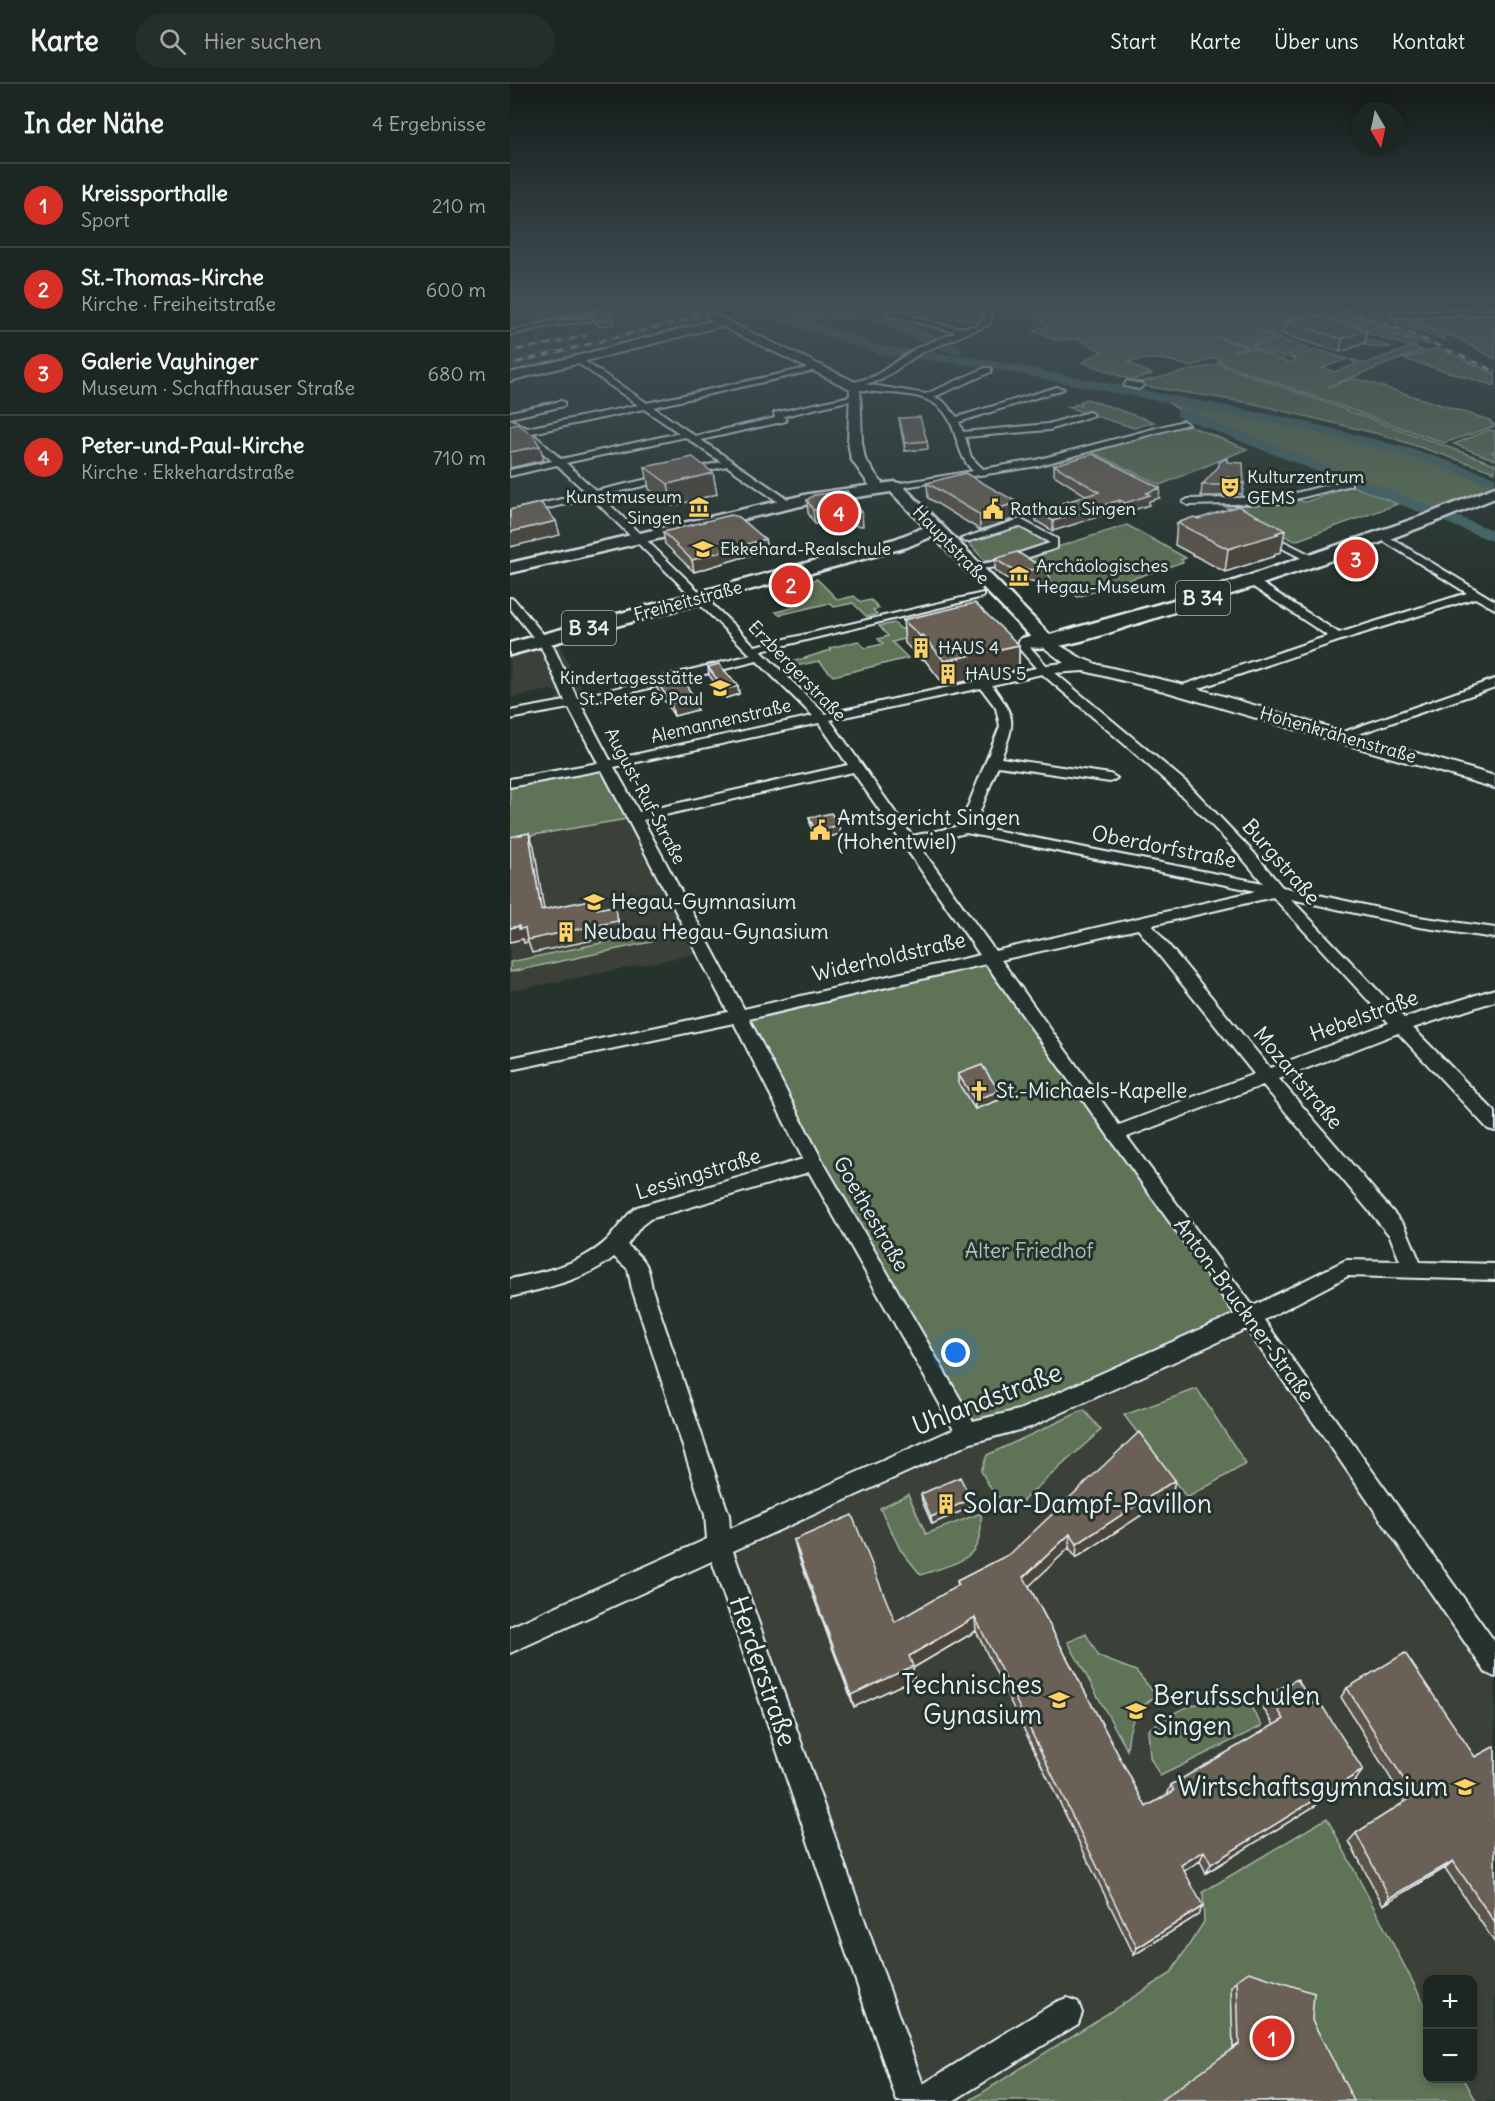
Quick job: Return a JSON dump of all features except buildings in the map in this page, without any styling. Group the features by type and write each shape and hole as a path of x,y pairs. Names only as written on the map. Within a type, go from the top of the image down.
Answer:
{"main road":[{"name":"Hauptstraße","path":"855,400 856,446 862,466 887,488 979,595 1036,640"},
{"path":"510,568 788,504 887,488"},
{"name":"B 34","path":"1036,640 1137,617 1251,581 1381,536 1495,492"},
{"name":"Hauptstraße","path":"929,537 973,568 1036,640"},
{"name":"Freiheitstraße","path":"510,650 929,537"},
{"name":"Hohenkrähenstraße","path":"1036,640 1089,666 1181,690 1495,782"},
{"name":"Hohenkrähenstraße","path":"1036,640 1041,657 1052,668 1181,690"},
{"path":"1052,668 1089,666"}],"street":[{"path":"642,400 689,436 788,504"},
{"path":"510,435 672,400"},
{"path":"510,473 660,440 724,432 783,419 777,415 823,400"},
{"path":"933,400 948,407 955,420 967,462 982,473"},
{"path":"955,420 1022,400"},
{"path":"510,415 561,404"},
{"path":"960,435 1049,427 1089,415"},
{"name":"Erzbergerstraße","path":"510,422 525,431 594,494 821,717 990,957"},
{"path":"887,488 1017,467 1183,424"},
{"path":"510,513 729,463"},
{"path":"1188,502 1280,500 1347,483"},
{"path":"1201,502 1223,513"},
{"path":"966,539 1020,522 1053,543 994,565 973,568"},
{"path":"1252,529 1311,559"},
{"path":"1381,536 1495,606"},
{"path":"1251,581 1337,637"},
{"path":"1181,690 1337,637 1477,594"},
{"path":"510,715 574,703 979,595"},
{"name":"August-Ruf-Straße","path":"510,601 543,641 633,818 738,1016"},
{"name":"Alemannenstraße","path":"510,783 607,765 1052,668"},
{"name":"Burgstraße","path":"1052,668 1181,785 1249,856 1295,914 1399,1026 1495,1124"},
{"path":"909,841 966,830 1007,726 1002,708 983,682"},
{"path":"1339,736 1495,683"},
{"path":"994,761 1110,778"},
{"path":"633,818 857,767"},
{"name":"Oberdorfstraße","path":"966,830 1278,891 1374,913 1495,933"},
{"name":"Widerholdstraße","path":"510,1064 738,1016 1278,891"},
{"name":"Mozartstraße","path":"1141,922 1266,1077 1398,1232 1413,1268"},
{"name":"Anton-Bruckner-Straße","path":"990,957 1115,1134 1250,1317 1495,1665"},
{"name":"Hebelstraße","path":"1115,1134 1399,1026 1495,995"},
{"name":"Goethestraße","path":"738,1016 814,1163 968,1433"},
{"name":"Lessingstraße","path":"510,1288 592,1263 615,1246 632,1220 644,1213 814,1163"},
{"name":"Herderstraße","path":"615,1246 638,1265 642,1289 717,1515 719,1545 913,2101"},
{"name":"Uhlandstraße","path":"510,1640 968,1433 1022,1420 1250,1317 1346,1268 1495,1272"},
{"path":"924,2101 1067,2013"}],"shaded area":[{"path":"558,642 586,697 557,704 555,699 559,694 550,690 512,697 510,655"},
{"name":"Hegau-Gymnasium","path":"633,818 706,952 510,991 510,839"},
{"name":"Berufsschulen Singen","path":"1250,1317 1495,1664 1495,2101 913,2101 719,1545"}],"green space":[{"path":"1090,400 1154,422 1134,428 1067,407 1075,404 1082,406 1079,402"},
{"path":"1233,400 1318,400 1495,464 1495,472 1383,435"},
{"path":"1324,400 1425,400 1489,420 1495,426 1444,443"},
{"path":"1167,402 1211,405 1412,455 1495,485 1433,512 1191,417"},
{"path":"1185,424 1247,449 1160,485 1090,451"},
{"path":"1489,430 1495,431 1495,451 1492,452 1495,454 1495,460 1454,444"},
{"path":"1348,484 1398,504 1295,541 1220,504 1293,499 1305,502 1335,492 1331,489"},
{"path":"1127,525 1186,558 1181,560 1183,562 1078,597 1016,560"},
{"path":"1022,526 1048,541 1047,545 994,561 984,560 968,542"},
{"path":"817,579 838,600 854,596 861,602 871,600 879,608 873,610 877,614 867,617 853,603 834,607 830,603 779,615 776,612 800,606 789,593 804,589 799,583"},
{"path":"894,623 901,629 913,627 921,635 892,642 908,658 833,676 819,661 792,667 788,663 858,641 865,648 883,644 878,639 888,636 879,626"},
{"path":"607,765 633,818 510,839 510,783"},
{"path":"649,933 651,942 510,972 510,962"},
{"name":"Alter Friedhof","path":"990,957 1250,1317 968,1433 738,1016"},
{"path":"1197,1389 1246,1464 1187,1498 1124,1415"},
{"path":"1084,1410 1101,1430 1019,1504 995,1496 981,1471 987,1455"},
{"path":"908,1494 926,1534 981,1513 981,1529 974,1550 958,1562 921,1575 900,1549 880,1508"},
{"path":"1086,1634 1099,1657 1136,1671 1157,1696 1137,1712 1131,1725 1127,1750 1068,1642"},
{"path":"1244,1695 1262,1726 1160,1776 1150,1757 1148,1730 1182,1709 1204,1702"},
{"path":"1327,1818 1423,2001 1423,2083 1466,2083 1476,2101 969,2101 1170,1974 1204,1922 1203,1892"}],"waterway":[{"path":"1174,400 1298,424 1414,454 1495,482"},
{"path":"1182,413 1495,537"}],"place":[{"name":"Kulturzentrum GEMS","path":"1230,487"},
{"name":"Kunstmuseum Singen","path":"699,507"},
{"name":"Rathaus Singen","path":"993,509"},
{"name":"Peter-und-Paul-Kirche","path":"839,513"},
{"name":"Ekkehard-Realschule","path":"703,549"},
{"name":"Galerie Vayhinger","path":"1356,559"},
{"name":"Archäologisches Hegau-Museum","path":"1019,576"},
{"name":"St.-Thomas-Kirche","path":"791,585"},
{"name":"HAUS 4","path":"921,648"},
{"name":"HAUS 5","path":"948,674"},
{"name":"Kindertagesstätte St. Peter & Paul","path":"720,688"},
{"name":"Amtsgericht Singen (Hohentwiel)","path":"820,830"},
{"name":"Hegau-Gymnasium","path":"594,902"},
{"name":"Neubau Hegau-Gynasium","path":"566,932"},
{"name":"St.-Michaels-Kapelle","path":"979,1091"},
{"name":"Solar-Dampf-Pavillon","path":"946,1504"},
{"name":"Technisches Gynasium","path":"1059,1700"},
{"name":"Berufsschulen Singen","path":"1136,1711"},
{"name":"Wirtschaftsgymnasium","path":"1465,1787"},
{"name":"Kreissporthalle","path":"1272,2038"}]}
